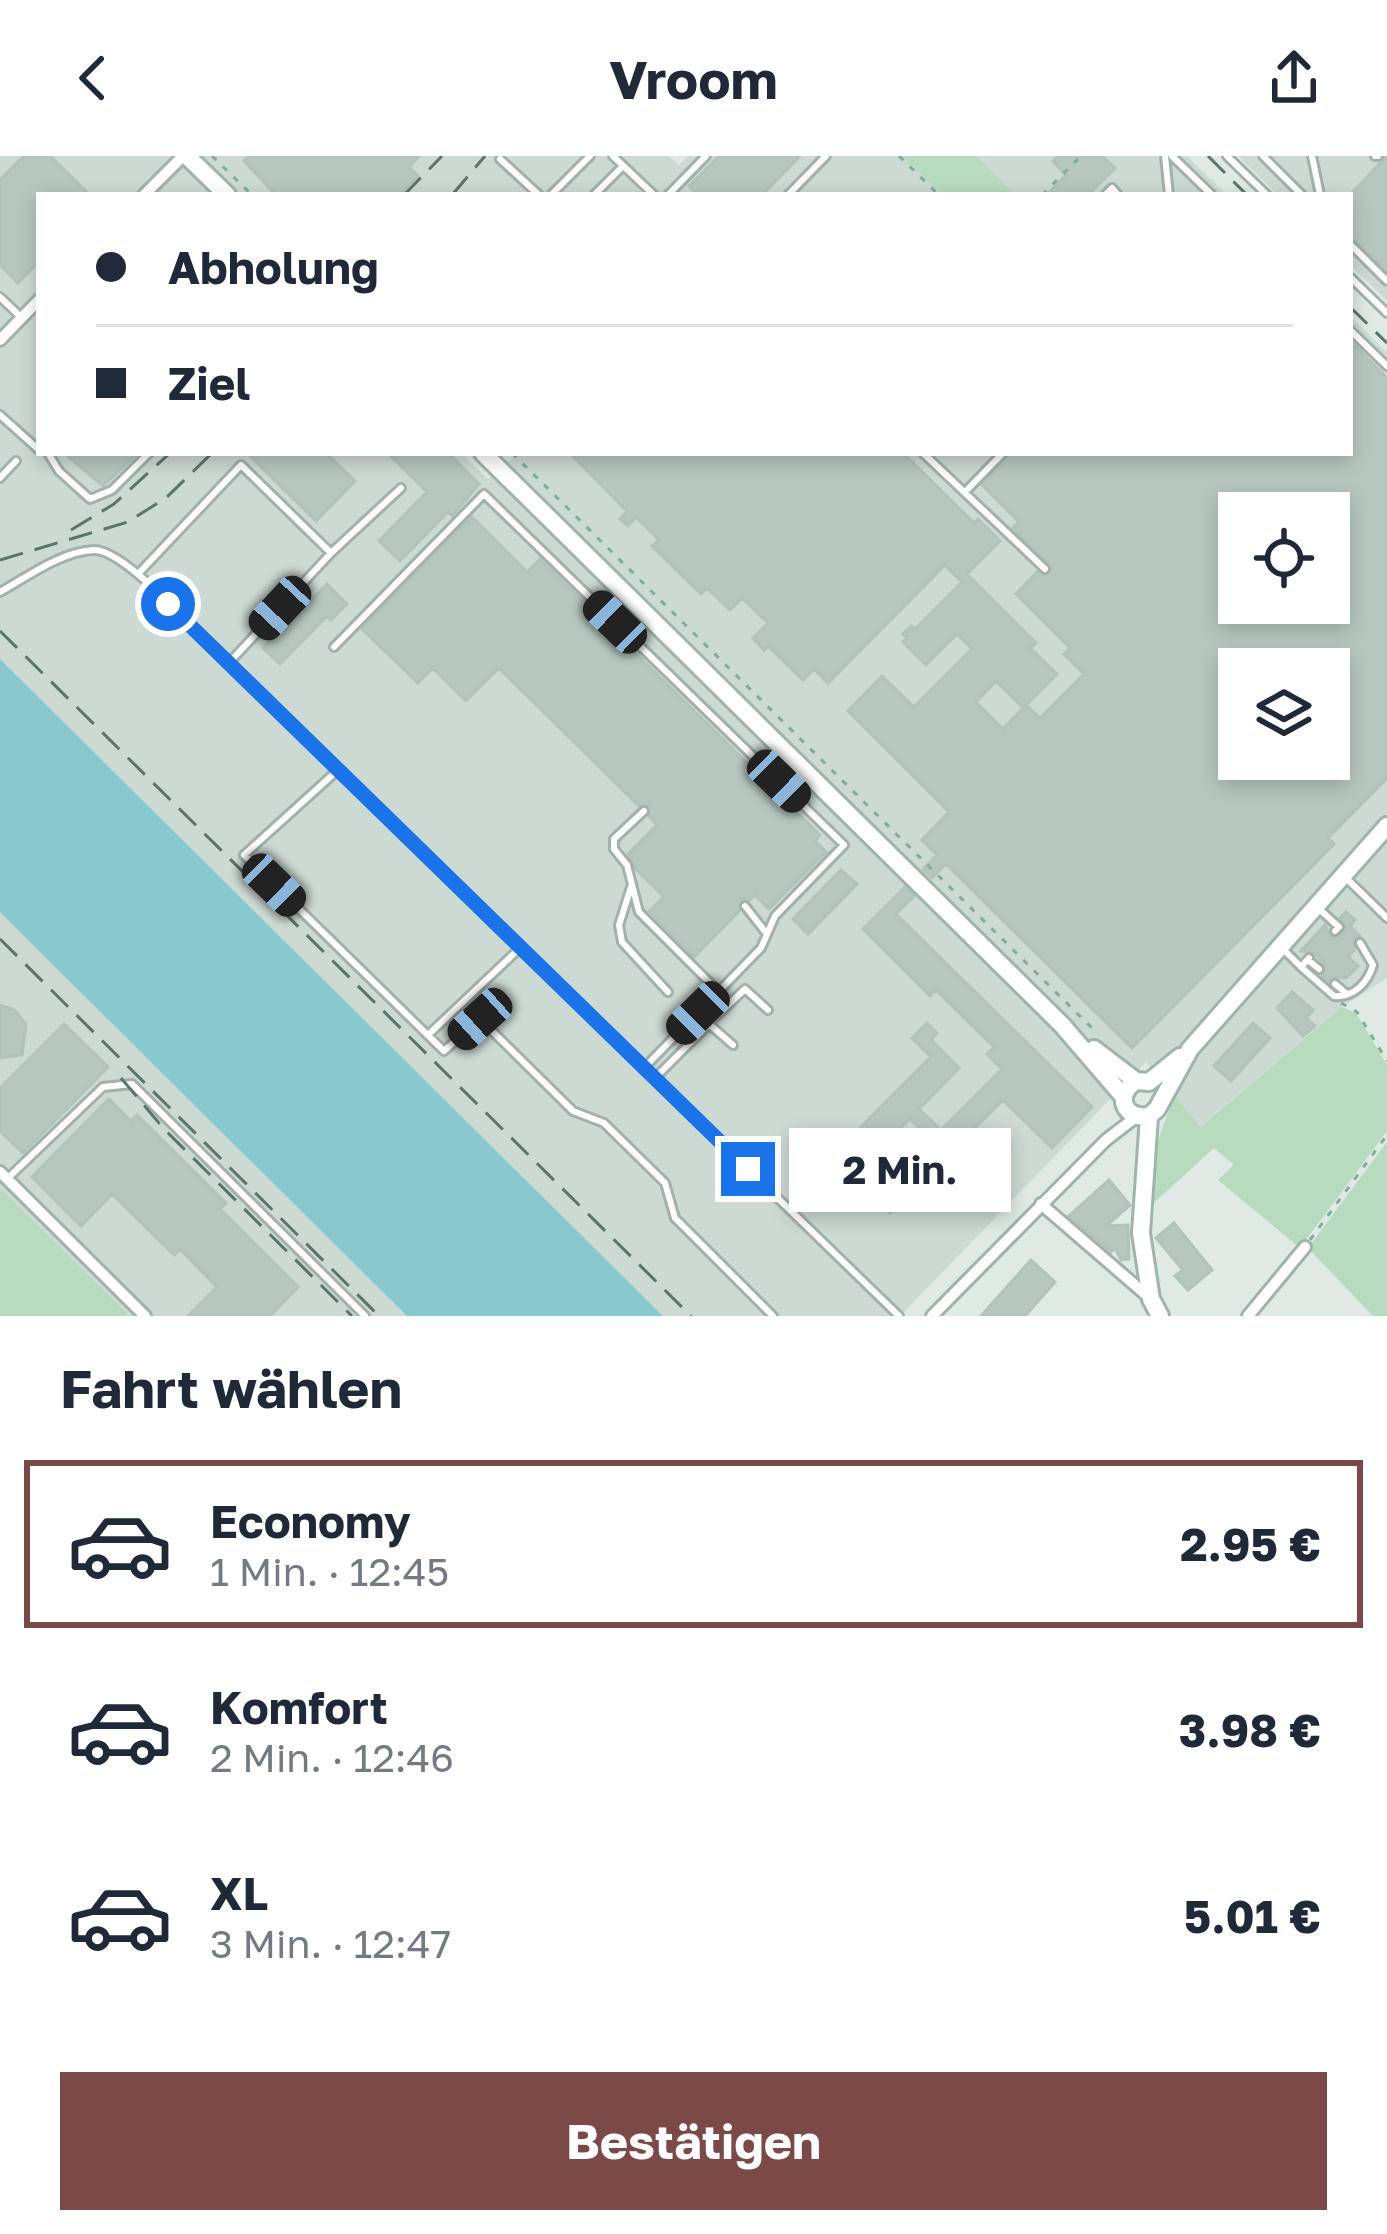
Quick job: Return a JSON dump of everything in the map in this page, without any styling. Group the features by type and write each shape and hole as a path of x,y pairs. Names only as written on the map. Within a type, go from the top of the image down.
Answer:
{"main road":[{"path":"185,156 224,192"},
{"path":"486,456 1062,1025 1133,1109"},
{"path":"1133,1109 1160,1100 1190,1049 1387,826"},
{"path":"1062,1025 1157,1089 1160,1100"},
{"path":"1160,1316 1151,1299 1141,1233 1133,1109 1142,1081 1190,1049"}],"street":[{"path":"147,192 185,156"},
{"path":"0,340 36,303"},
{"path":"932,1316 1133,1109"},
{"path":"4,1176 145,1316"},
{"path":"1041,1204 1151,1299"},
{"path":"1248,1316 1305,1247"}],"lane":[{"path":"554,192 590,156"},
{"path":"613,156 648,192"},
{"path":"671,192 706,156"},
{"path":"791,192 826,156"},
{"path":"1168,156 1169,192"},
{"path":"1168,156 1209,192"},
{"path":"1227,156 1264,192"},
{"path":"1263,156 1299,192"},
{"path":"1312,156 1319,192"},
{"path":"500,159 536,192"},
{"path":"597,192 623,166"},
{"path":"1353,247 1387,280"},
{"path":"1353,280 1387,313"},
{"path":"0,297 22,317"},
{"path":"1353,333 1387,366"},
{"path":"0,415 36,446"},
{"path":"46,456 90,499 112,490 146,456"},
{"path":"926,456 1045,569"},
{"path":"965,492 1000,456"},
{"path":"0,478 16,461"},
{"path":"138,574 241,464 331,553"},
{"path":"228,664 331,553 401,488"},
{"path":"334,647 484,494 844,845 776,916 761,948 644,1067"},
{"path":"0,592 44,567 96,549 121,557 899,1316"},
{"path":"339,769 244,855 445,1051 480,1019 573,1111 604,1124 665,1183 675,1217 773,1316"},
{"path":"644,811 614,839 614,849 627,865 639,912 719,992"},
{"path":"1343,875 1387,918"},
{"path":"632,884 619,925 622,942 668,992"},
{"path":"745,905 767,934"},
{"path":"1316,906 1336,928 1350,935"},
{"path":"1306,962 1334,996 1351,994 1373,965 1360,943"},
{"path":"428,1035 521,946"},
{"path":"1279,946 1319,969"},
{"path":"1335,984 1351,994"},
{"path":"655,1078 745,989 768,1010"},
{"path":"709,1024 733,1045"},
{"path":"4,1176 103,1088 132,1084 364,1316"}],"path":[{"path":"212,156 249,192"},
{"path":"899,156 936,192"},
{"path":"1045,192 1081,156"},
{"path":"515,456 1100,1036"},
{"path":"1334,996 1357,1012 1386,1059"},
{"path":"1305,1247 1387,1135"}],"shaded area":[{"path":"0,156 669,156 679,165 688,156 1187,156 1224,192 36,192 36,456 464,456 488,479 515,456 1353,456 1353,319 1387,353 1387,978 1342,1007 1199,1127 1146,1062 900,1316 663,1316 0,659"},
{"path":"1238,156 1387,156 1387,301 1353,268 1353,192 1275,192"},
{"path":"0,912 407,1316 130,1316 0,1188"}],"green space":[{"path":"902,156 976,156 1013,192 940,192"},
{"path":"1342,1007 1356,1013 1387,1065 1387,1131 1300,1248 1218,1180 1234,1165 1214,1148 1146,1210 1154,1152 1175,1096 1200,1127"},
{"path":"1387,1142 1387,1316 1373,1316 1308,1248"},
{"path":"0,1188 130,1316 0,1316"}],"water":[{"path":"0,659 663,1316 407,1316 0,912"}],"building":[{"path":"24,156 50,156 87,192 36,192 36,264 18,283 0,265 0,180"},
{"path":"249,156 419,156 409,167 418,176 403,192 273,192 244,161"},
{"path":"719,156 800,156 765,192 695,192 689,186"},
{"path":"1058,156 1102,156 1115,168 1091,192 1050,192 1066,175 1053,161"},
{"path":"1387,156 1387,270 1353,240 1353,192"},
{"path":"1353,344 1387,378 1387,778 1328,838 1334,844 1132,1048 946,864 932,878 923,869 937,855 922,840 949,812 848,711 882,676 914,707 972,649 957,634 926,665 903,642 907,638 903,634 911,626 915,629 962,582 945,565 828,683 814,669 803,680 753,638 768,623 742,598 730,610 707,588 701,594 652,546 659,540 636,517 628,526 620,519 627,511 573,456 906,456 974,523 978,519 1000,541 967,574 1036,643 1030,648 1057,674 1026,705 1040,718 1084,674 1064,654 1070,648 1016,594 1037,572 1046,576 1052,568 1013,528 1019,522 982,485 1007,456 1353,456","holes":["996,681 1023,708 1026,705 1003,729 976,702"]},
{"path":"68,456 135,456 103,486"},
{"path":"250,456 329,456 355,481 316,521"},
{"path":"391,456 451,456 479,484 452,516 448,512 400,561 379,541 427,492"},
{"path":"472,517 527,572 540,559 820,835 815,841 826,852 769,909 755,895 741,899 739,911 694,957 649,911 664,897 628,854 657,825 649,816 649,805 639,806 499,668 466,701 433,668 418,683 362,629"},
{"path":"327,584 347,604 331,620 327,616 280,664 263,648"},
{"path":"841,870 857,884 808,934 793,919"},
{"path":"905,887 914,896 896,914 1092,1107 1052,1148 1003,1100 956,1147 959,1150 890,1213 864,1188 883,1169 892,1178 931,1139 910,1119 878,1150 858,1130 931,1057 912,1038 927,1023 937,1033 931,1040 959,1068 919,1109 941,1130 1002,1069 987,1054 994,1047 936,990 930,996 863,929"},
{"path":"1346,912 1355,920 1350,926 1360,936 1354,938 1355,949 1348,957 1358,966 1346,978 1328,981 1322,976 1325,964 1313,952 1301,951 1325,925 1331,937 1340,936 1346,928 1340,918"},
{"path":"1292,992 1313,1010 1306,1018 1315,1026 1303,1036 1277,1008"},
{"path":"0,1005 14,1010 26,1024 22,1055 0,1058"},
{"path":"1253,1023 1270,1038 1231,1081 1214,1066"},
{"path":"64,1024 108,1067 23,1153 0,1131 0,1088"},
{"path":"109,1099 131,1121 137,1115 226,1203 220,1209 298,1287 270,1316 188,1316 217,1287 180,1249 174,1255 112,1194 81,1226 32,1177"},
{"path":"1109,1180 1130,1205 1106,1226 1128,1225 1129,1259 1121,1260 1115,1248 1111,1252 1069,1216"},
{"path":"1174,1223 1212,1270 1188,1290 1175,1276 1183,1270 1156,1238"},
{"path":"1031,1260 1055,1282 1025,1316 981,1316"}],"railway":[{"path":"407,192 442,156"},
{"path":"455,192 485,156"},
{"path":"1208,156 1244,192"},
{"path":"1353,310 1387,343"},
{"path":"71,530 114,504 167,456"},
{"path":"0,560 128,522 167,497 209,456"},
{"path":"0,631 691,1316"},
{"path":"0,939 379,1316"},
{"path":"121,1078 164,1129 352,1316"}],"route":[{"path":"168,604 748,1169"}]}
